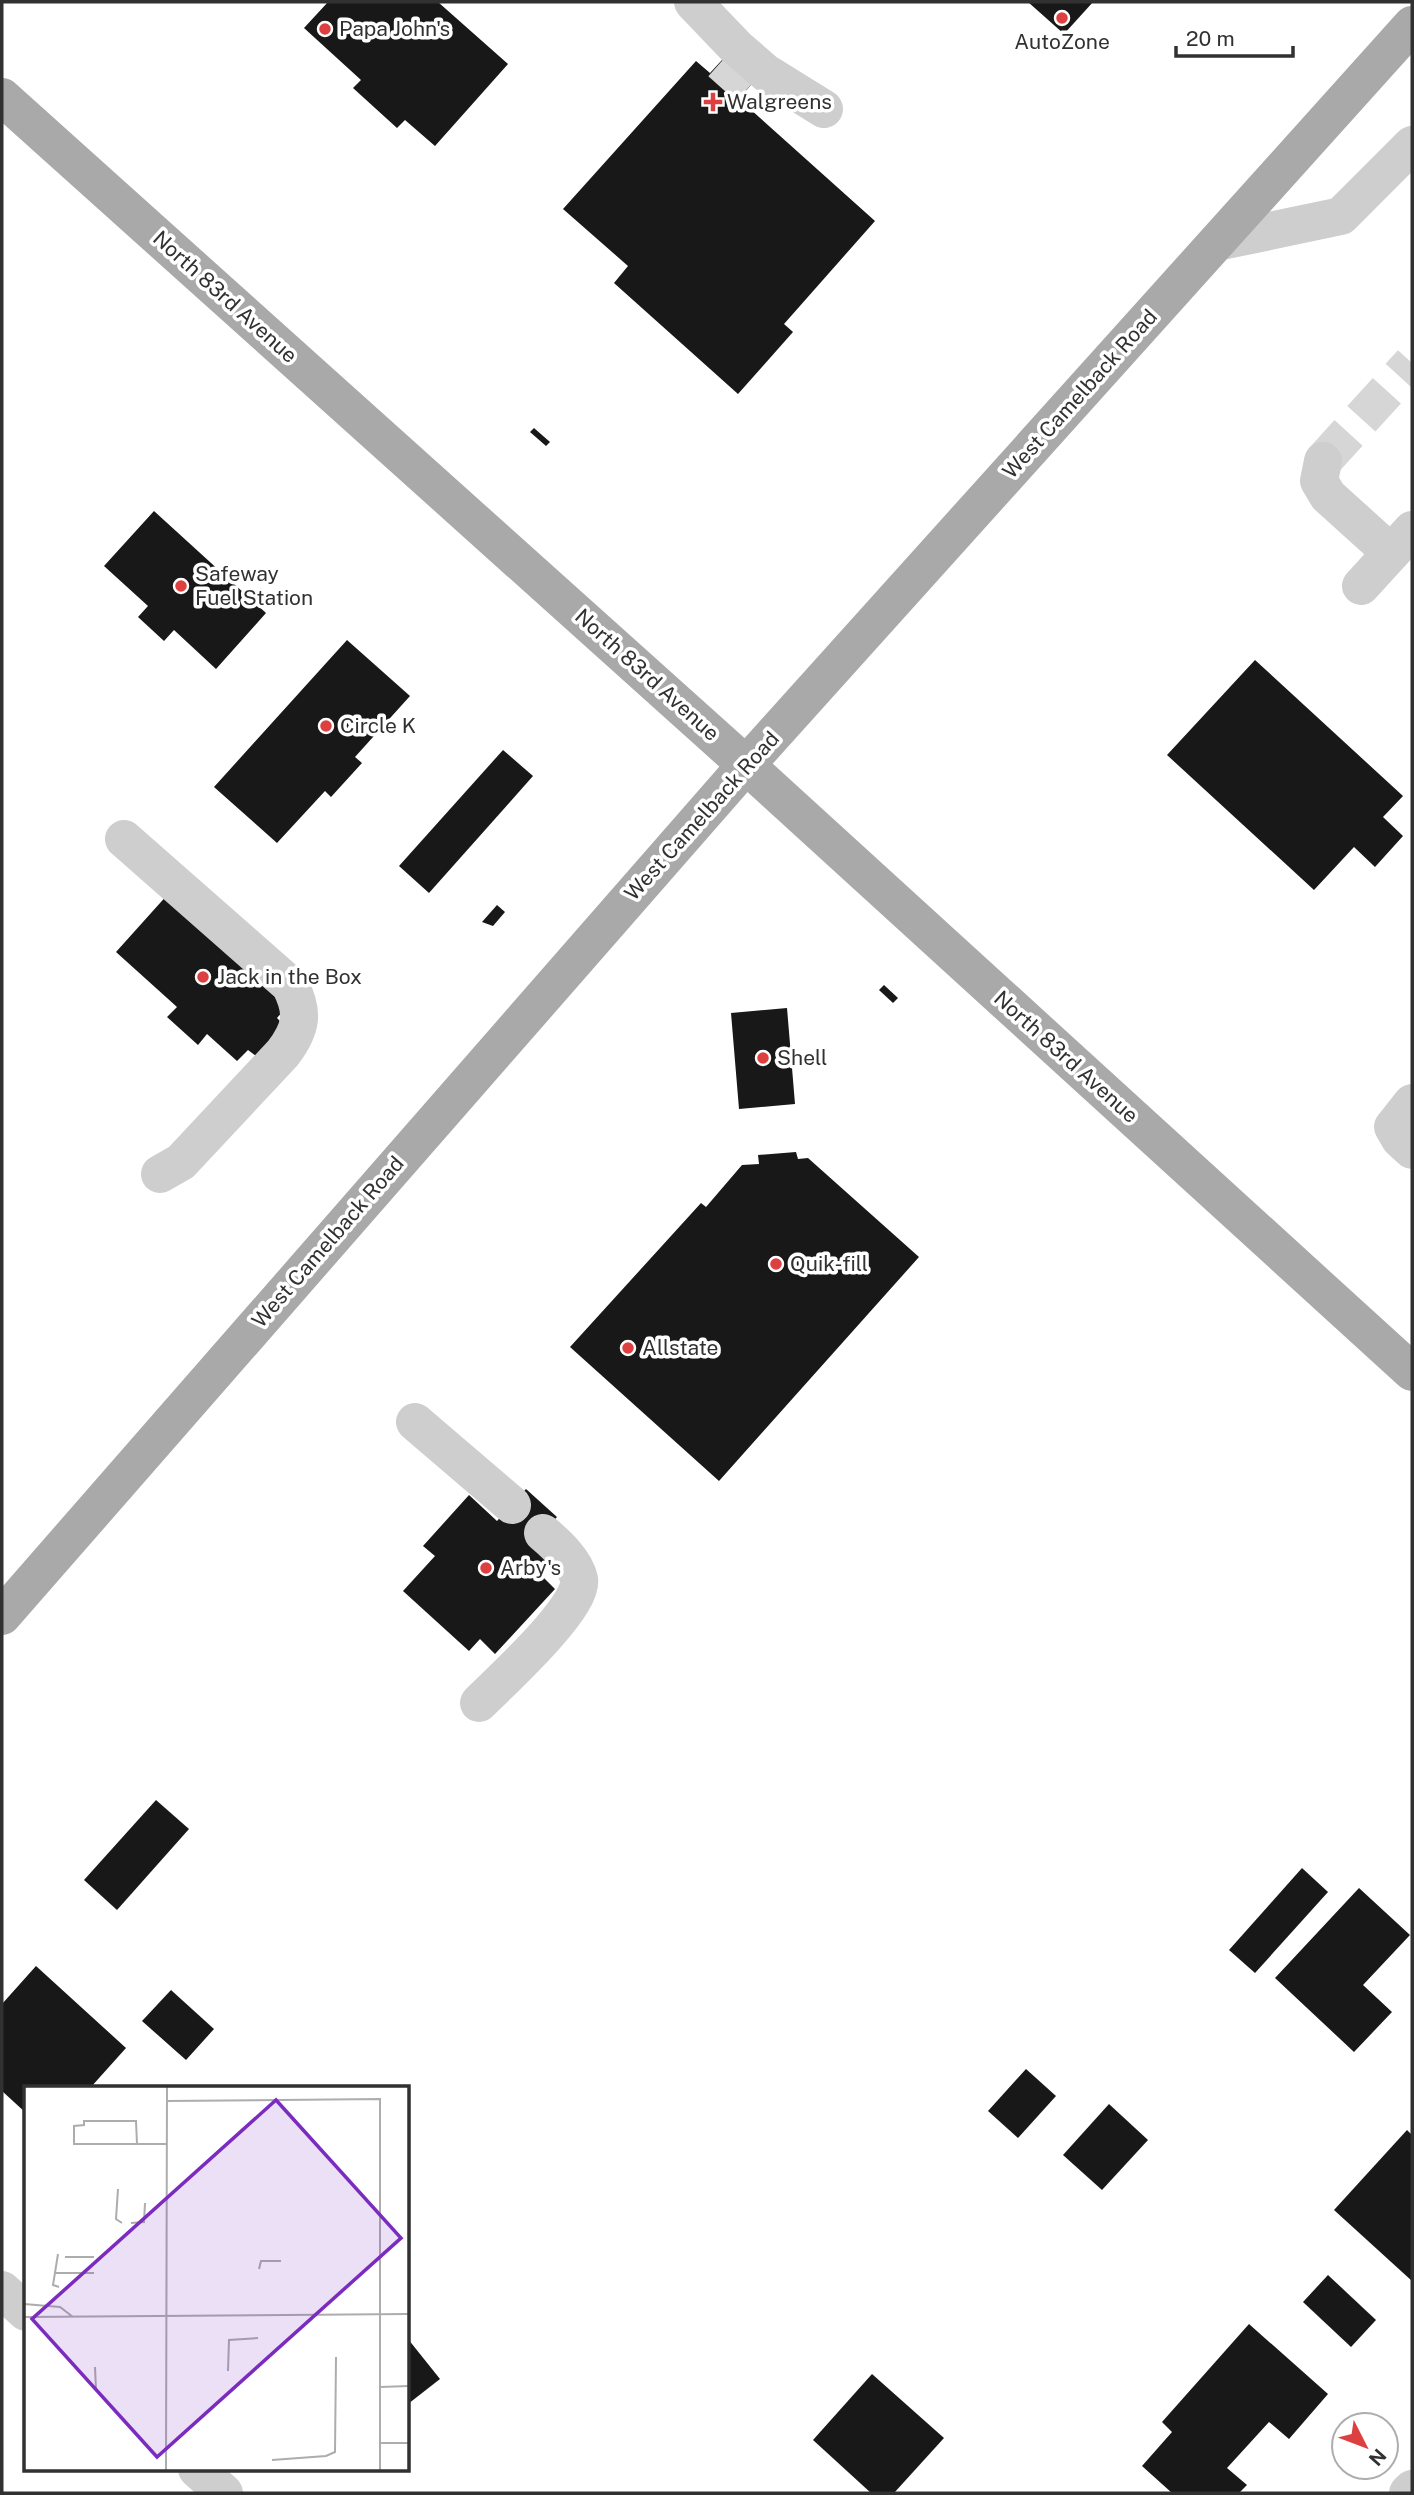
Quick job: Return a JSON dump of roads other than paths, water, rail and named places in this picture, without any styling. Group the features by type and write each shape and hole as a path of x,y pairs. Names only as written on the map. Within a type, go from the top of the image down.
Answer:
{"main road":[{"name":"West Camelback Road","path":"2,1616 746,765 1412,25"},
{"name":"North 83rd Avenue","path":"2,97 746,765 1412,1372"}],"street":[{"path":"692,2 721,62"},
{"path":"692,2 766,73 824,110 749,87"},
{"path":"1217,242 1341,216 1412,145"},
{"path":"1323,461 1319,481 1328,496 1402,541 1361,586"},
{"path":"124,839 290,985 300,1004 293,1039 282,1053 181,1162 160,1174"},
{"path":"1412,1103 1393,1127 1400,1139 1412,1150"},
{"path":"415,1422 512,1505"},
{"path":"479,1703 564,1615 578,1591 580,1580 571,1563 543,1533"},
{"path":"2,2290 24,2310"},
{"path":"198,2470 224,2493"},
{"path":"1408,2493 1412,2489"}],"tunnel":[{"path":"721,62 749,87"},
{"path":"1323,461 1412,363"}],"place":[{"name":"AutoZone","path":"1062,18"},
{"name":"Papa John's","path":"325,29"},
{"name":"Walgreens","path":"713,102"},
{"name":"Safeway Fuel Station","path":"181,586"},
{"name":"Circle K","path":"326,726"},
{"name":"Jack in the Box","path":"203,977"},
{"name":"Shell","path":"763,1058"},
{"name":"Quik-fill","path":"776,1264"},
{"name":"Allstate","path":"628,1348"},
{"name":"Arby's","path":"486,1568"}]}
